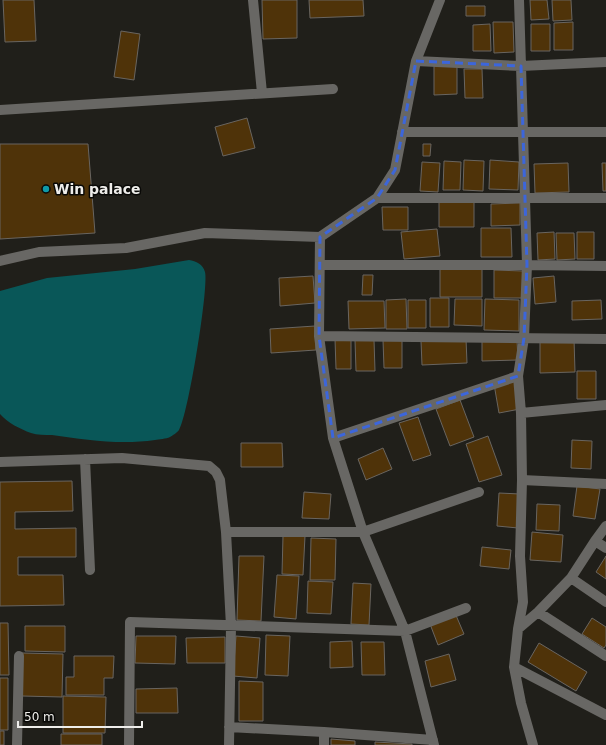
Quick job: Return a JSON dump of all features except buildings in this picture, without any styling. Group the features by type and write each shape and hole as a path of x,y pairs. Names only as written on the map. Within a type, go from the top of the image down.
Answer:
{"street":[{"path":"252,0 262,93"},
{"path":"0,261 39,252 126,248 205,233 320,237 378,198 395,170 416,62 440,0"},
{"path":"519,0 527,265 524,338 518,376 521,413 522,480 520,556 523,602 518,629 514,667 521,703 533,745"},
{"path":"416,62 521,66 606,62"},
{"path":"0,110 333,89"},
{"path":"402,132 606,132"},
{"path":"378,198 606,198"},
{"path":"229,727 324,732 434,743 405,631 363,532 333,438 319,336 320,237"},
{"path":"320,265 606,266"},
{"path":"319,336 606,339"},
{"path":"333,438 518,376"},
{"path":"521,413 606,405"},
{"path":"0,462 122,458 209,466 216,472 220,480 226,532 230,626 229,745"},
{"path":"85,459 90,570"},
{"path":"522,480 606,484"},
{"path":"226,532 363,532 479,492"},
{"path":"518,629 538,612 571,578 606,526"},
{"path":"595,541 606,548"},
{"path":"571,578 606,602"},
{"path":"129,745 130,622 405,631 466,608"},
{"path":"538,612 606,656"},
{"path":"18,745 19,656"},
{"path":"514,667 606,715"},
{"path":"324,732 324,745"}],"highlighted area":[{"path":"416,61 521,66 527,265 524,338 518,376 333,438 319,336 320,237 377,198 395,170"}],"water":[{"path":"189,260 197,262 201,265 205,272 204,301 197,352 187,402 183,420 179,430 176,433 167,438 129,442 38,435 23,430 0,414 0,291 47,278 135,269"}],"place":[{"name":"Win palace","path":"46,189"}]}
